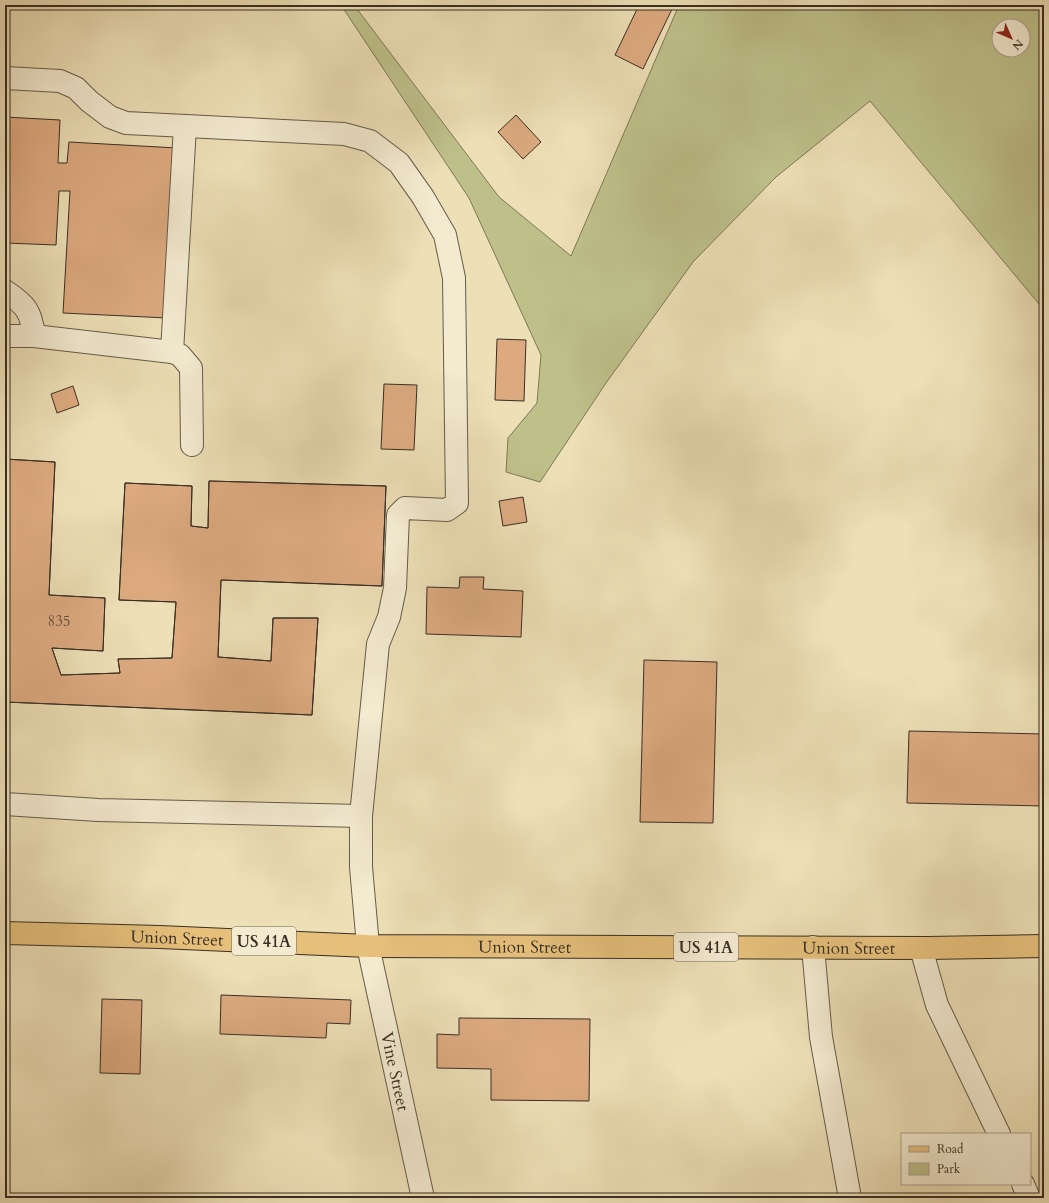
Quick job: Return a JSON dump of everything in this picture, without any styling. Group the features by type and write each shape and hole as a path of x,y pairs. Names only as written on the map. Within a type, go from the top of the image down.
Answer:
{"main road":[{"name":"Union Street","path":"5,933 160,937 368,946 921,948 1044,946"}],"street":[{"path":"5,78 60,81 76,88 89,101 110,117 126,123 185,126 172,352"},
{"name":"Vine Street","path":"185,126 344,134 370,141 400,163 423,196 445,235 454,278 457,503 447,510 405,508 398,515 395,588 389,617 378,644 361,816 362,867 368,946 423,1198"},
{"path":"5,291 15,298 28,312 31,318 34,336"},
{"path":"5,336 34,336 172,352 180,355 191,368 192,445"},
{"path":"5,804 98,810 361,816"},
{"path":"813,947 821,1038 850,1198"},
{"path":"921,948 937,1004 999,1133"},
{"path":"1023,1185 1029,1198"}],"green space":[{"path":"341,5 354,5 499,197 571,256 679,5 1044,5 1044,310 870,101 776,177 693,262 606,383 540,482 506,472 508,438 537,403 541,355 469,198"}],"building":[{"path":"639,5 674,5 643,69 615,55"},
{"path":"516,115 541,142 523,159 498,132"},
{"path":"5,117 60,120 58,163 67,163 69,142 177,148 167,318 63,313 70,191 59,191 56,245 5,243"},
{"path":"497,339 526,340 524,401 495,400"},
{"path":"384,384 417,385 414,450 381,449"},
{"path":"73,386 79,405 57,413 51,394"},
{"path":"5,459 55,462 49,595 105,598 103,651 52,648 61,675 120,673 118,659 172,658 176,602 119,600 125,483 192,486 191,526 208,528 209,481 386,486 382,586 221,580 218,657 271,661 273,618 318,618 312,715 5,702"},
{"path":"5,459 55,462 49,595 105,598 103,651 52,648 61,675 120,673 118,659 172,658 176,602 119,600 125,483 192,486 191,526 208,528 209,481 386,486 382,586 221,580 218,657 271,661 273,618 318,618 312,715 5,702"},
{"path":"523,497 527,522 503,526 499,501"},
{"path":"460,577 484,577 483,589 523,591 521,637 426,634 427,587 459,588"},
{"path":"644,660 717,662 713,823 640,822"},
{"path":"909,731 1044,734 1044,806 907,803"},
{"path":"221,995 351,1000 350,1024 327,1023 326,1038 220,1034"},
{"path":"102,999 142,1000 140,1074 100,1073"},
{"path":"459,1018 590,1019 589,1101 491,1100 491,1069 437,1068 437,1034 459,1035"},
{"path":"228,1194 229,1198 209,1198"}]}
